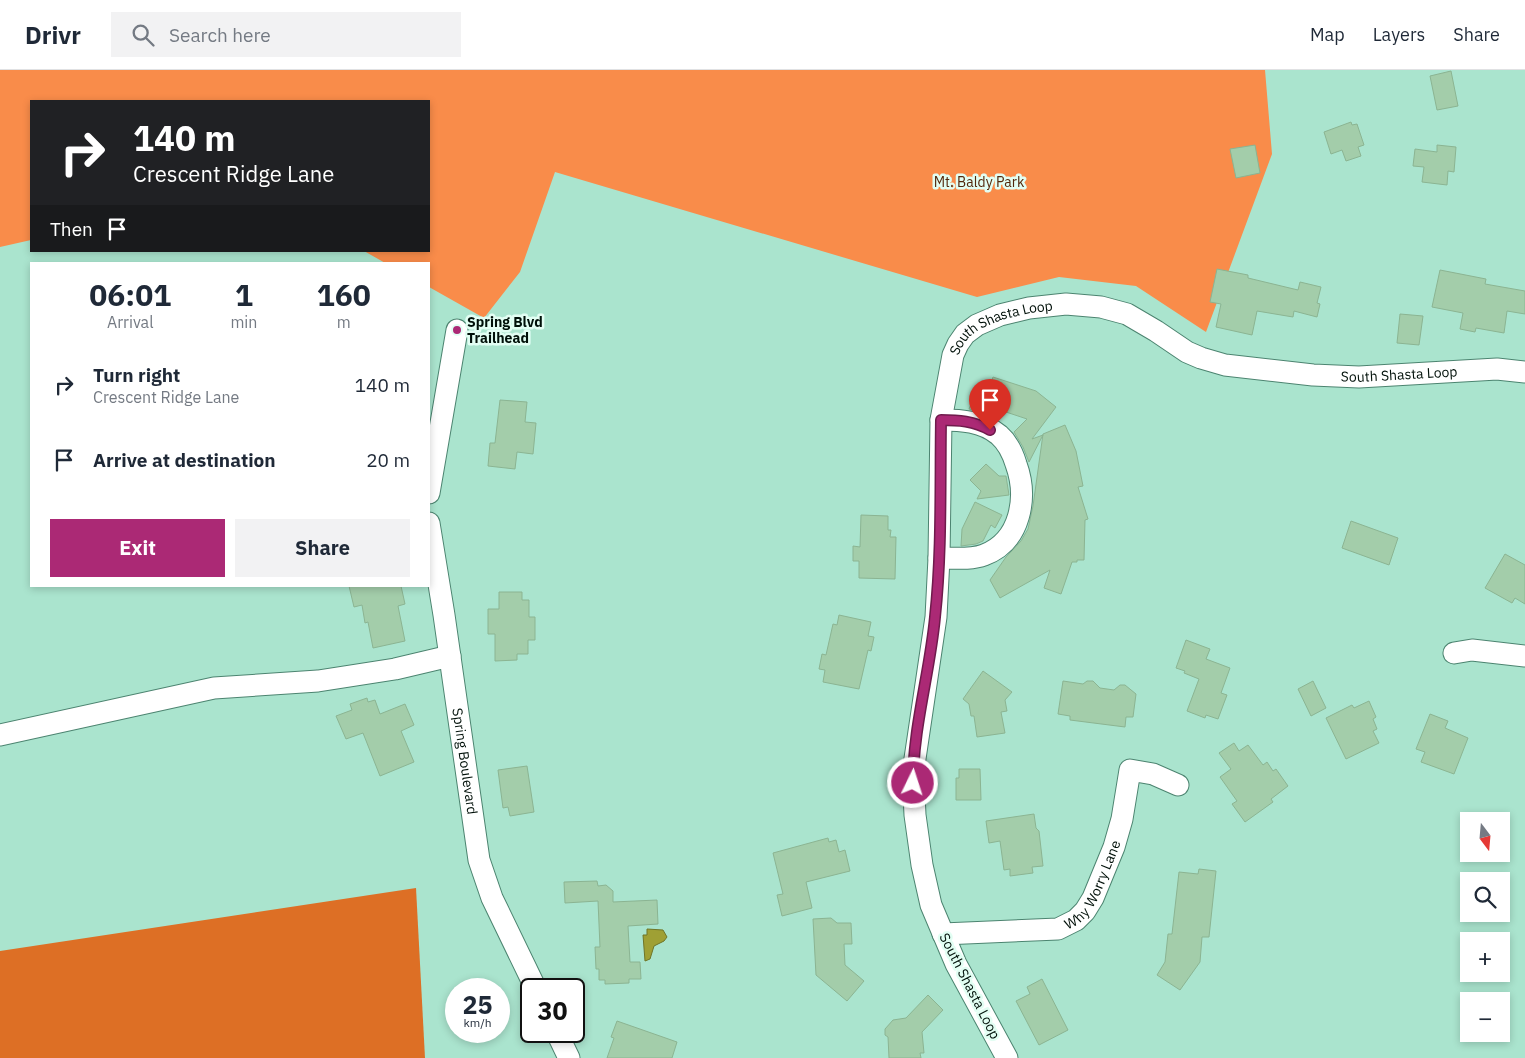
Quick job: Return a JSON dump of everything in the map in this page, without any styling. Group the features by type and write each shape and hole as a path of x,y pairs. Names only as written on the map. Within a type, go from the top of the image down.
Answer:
{"street":[{"name":"South Shasta Loop","path":"1007,1058 956,964 931,905 914,815 913,772 936,617 939,558 941,420 953,355 965,334 977,325 1000,315 1029,308 1066,304 1101,307 1127,314 1187,352 1224,365 1313,375 1359,377 1497,370 1525,372"},
{"path":"430,487 457,330"},
{"path":"939,558 965,558 984,555 1004,543 1016,525 1022,502 1021,475 1012,452 999,435 980,424 963,420 941,420"},
{"name":"Spring Boulevard","path":"430,529 480,860 492,898 531,978"},
{"path":"1454,653 1472,650 1525,656"},
{"path":"0,735 214,688 318,681 395,668 450,656"},
{"name":"Why Worry Lane","path":"943,934 1058,929 1076,920 1085,911 1093,898 1114,847 1122,819 1130,770 1152,774 1178,785"},
{"path":"562,1043 569,1058"}],"green space":[{"name":"Mt. Baldy Park","path":"0,70 1265,70 1272,154 1206,332 1136,286 1059,277 977,297 555,172 520,272 484,318 430,288 430,262 383,262 366,252 430,252 430,100 30,100 30,240 0,247"}],"shaded area":[{"path":"416,888 425,1058 0,1058 0,951"},
{"path":"647,929 663,930 667,937 664,941 654,946 650,959 645,961 643,935 647,935"}],"building":[{"path":"1451,71 1458,106 1437,110 1430,76"},
{"path":"1351,122 1352,125 1357,124 1364,145 1358,147 1361,156 1346,161 1342,150 1331,154 1324,132"},
{"path":"1255,145 1260,173 1236,178 1230,149"},
{"path":"1437,145 1456,147 1454,172 1448,171 1447,185 1422,182 1424,167 1413,166 1415,149 1437,152"},
{"path":"1217,269 1248,275 1248,278 1298,290 1300,282 1321,287 1317,303 1320,304 1317,317 1294,311 1293,317 1257,311 1252,335 1216,327 1221,304 1210,302"},
{"path":"1440,270 1486,279 1485,284 1525,291 1525,314 1507,311 1504,333 1476,328 1475,332 1460,329 1463,313 1432,307"},
{"path":"1400,314 1423,316 1419,345 1397,343"},
{"path":"993,377 1036,391 1056,407 1032,439 1043,435 1029,462 1014,432 1027,419 991,407 988,414 969,409 974,396 985,400"},
{"path":"500,400 527,402 525,422 536,423 533,454 517,452 515,469 488,466 490,443 495,443"},
{"path":"1065,425 1076,451 1083,486 1078,487 1088,519 1085,520 1084,560 1072,562 1061,594 1044,588 1050,570 1000,598 990,580 1006,557 1021,541 1028,529 1043,434"},
{"path":"986,464 999,476 1006,476 1009,495 977,499 981,491 970,480"},
{"path":"975,502 1002,515 995,528 991,525 983,541 961,546 962,529"},
{"path":"861,515 888,516 888,530 891,530 890,537 896,537 895,579 859,578 859,561 853,561 853,546 860,547"},
{"path":"1351,521 1398,538 1389,565 1342,548"},
{"path":"1505,554 1525,565 1525,604 1515,598 1512,603 1485,588"},
{"path":"349,587 401,587 405,604 398,606 405,641 373,648 368,622 365,623 362,605 354,607"},
{"path":"499,592 522,592 522,600 529,600 529,617 535,617 535,640 528,640 528,654 517,654 517,660 495,661 495,634 488,634 488,609 499,609"},
{"path":"839,615 871,622 868,636 874,637 871,651 868,650 859,689 823,682 825,670 819,669 822,654 826,655 833,624 837,625"},
{"path":"1186,640 1210,649 1206,659 1230,668 1221,693 1227,695 1218,719 1206,715 1205,718 1187,711 1199,679 1176,668"},
{"path":"983,671 1012,692 1005,700 1007,711 1001,712 1005,733 977,737 974,716 971,716 969,704 963,699"},
{"path":"1063,681 1083,684 1087,681 1093,681 1100,688 1114,690 1120,685 1125,685 1136,694 1133,717 1126,717 1125,727 1070,720 1070,716 1058,714"},
{"path":"1313,681 1326,708 1311,716 1298,689"},
{"path":"367,698 368,702 375,700 380,714 405,704 414,725 401,731 414,762 380,776 363,733 346,739 336,716 352,710 350,704"},
{"path":"1369,701 1376,717 1373,719 1377,729 1373,731 1379,743 1346,759 1326,718 1352,705 1354,708"},
{"path":"1430,714 1448,721 1445,728 1468,738 1454,774 1421,762 1425,752 1416,749"},
{"path":"1234,743 1239,751 1248,745 1263,765 1267,762 1273,771 1276,769 1288,786 1271,799 1273,802 1245,822 1232,804 1237,801 1220,777 1231,769 1219,753"},
{"path":"527,766 534,812 510,816 508,807 503,808 498,770"},
{"path":"959,769 980,769 981,800 956,800 956,778 959,778"},
{"path":"1034,814 1036,828 1039,831 1043,866 1032,867 1033,873 1010,876 1010,869 1004,870 1000,841 989,843 986,821"},
{"path":"828,838 829,842 836,840 839,852 845,850 850,871 806,882 812,908 782,916 777,895 783,894 773,853"},
{"path":"1199,869 1216,871 1209,937 1202,937 1200,962 1180,990 1157,975 1165,962 1168,934 1172,934 1179,872 1198,874"},
{"path":"597,881 598,886 606,885 613,891 613,902 657,900 658,924 628,926 630,962 640,962 641,979 629,979 629,983 605,984 605,980 599,980 599,969 596,969 595,947 600,947 598,901 565,903 564,882"},
{"path":"831,918 837,923 851,923 852,944 844,944 845,965 864,981 847,1001 816,975 813,919"},
{"path":"1042,979 1068,1030 1039,1045 1016,1001 1030,994 1027,987"},
{"path":"928,995 943,1010 922,1032 924,1053 920,1053 921,1058 889,1058 888,1037 885,1035 885,1029 893,1020 906,1018"},
{"path":"617,1021 677,1042 672,1058 607,1058 614,1038 611,1037"}],"place":[{"name":"Spring Blvd Trailhead","path":"457,330"}],"route":[{"path":"913,783 920,720 936,617 939,558 941,420 963,420 980,424 990,430"}]}
